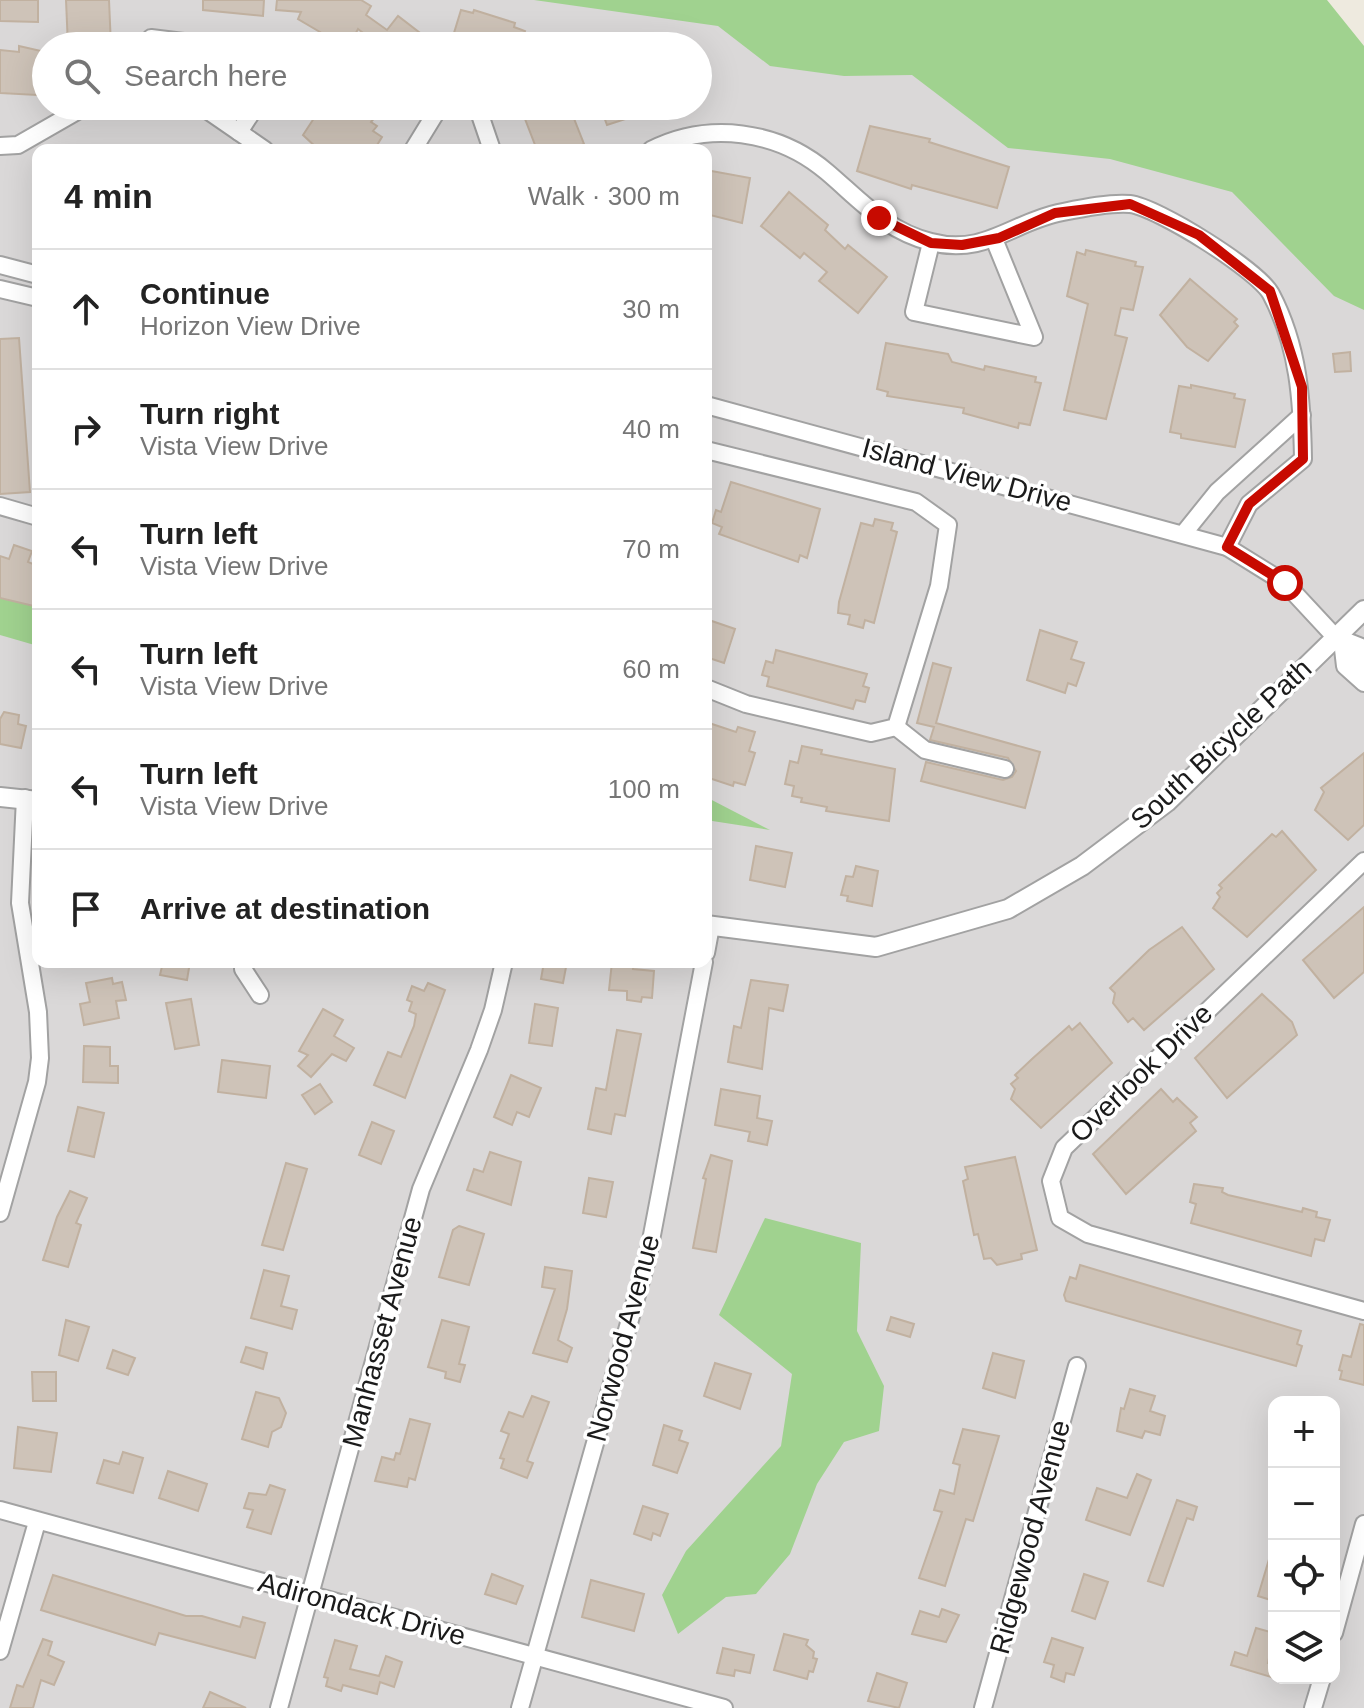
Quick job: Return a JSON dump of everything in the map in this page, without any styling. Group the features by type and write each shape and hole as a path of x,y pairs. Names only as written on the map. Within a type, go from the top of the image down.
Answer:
{"street":[{"path":"0,146 18,145 62,120"},
{"path":"221,120 256,144"},
{"path":"239,132 247,120"},
{"path":"417,144 431,120"},
{"path":"482,120 490,144"},
{"path":"671,144 708,133 771,140 825,170 886,223 931,243 962,245 994,239 1055,213 1130,204 1199,235 1270,291 1302,387 1303,459 1249,504 1227,547"},
{"path":"931,243 914,312 1034,337 994,239"},
{"path":"0,265 32,273"},
{"path":"0,289 32,297"},
{"name":"Island View Drive","path":"712,407 1227,547 1285,583 1339,643"},
{"path":"1184,533 1217,492 1302,415"},
{"path":"712,451 916,502 948,525 939,586 896,727"},
{"path":"0,506 32,515"},
{"name":"South Bicycle Path","path":"712,926 876,947 1008,909 1082,866 1167,802 1339,643 1364,610"},
{"path":"1339,643 1364,648"},
{"path":"1339,643 1345,666 1364,683"},
{"path":"1339,643 1364,668"},
{"path":"712,690 746,704 871,733 896,727"},
{"path":"896,727 925,750 1005,769"},
{"path":"0,797 32,799 20,903 38,1012 40,1058 0,1213"},
{"name":"Overlook Drive","path":"1364,861 1064,1148 1051,1181 1060,1218 1088,1234 1364,1311"},
{"path":"243,968 260,995"},
{"name":"Manhasset Avenue","path":"279,1708 421,1189 479,1050 503,968"},
{"name":"Norwood Avenue","path":"520,1708 648,1256 703,968"},
{"name":"Ridgewood Avenue","path":"983,1708 1077,1366"},
{"name":"Adirondack Drive","path":"0,1510 724,1708"},
{"path":"0,1651 37,1522"},
{"path":"1340,1612 1364,1524"},
{"path":"1313,1708 1320,1684"}],"shaded area":[{"path":"0,0 855,0 1364,171 1364,1708 0,1708"}],"green space":[{"path":"534,0 1327,0 1364,46 1364,310 1334,296 1232,192 1110,159 1008,148 912,75 844,76 770,66 718,26"},
{"path":"0,596 32,604 32,644 0,635"},
{"path":"712,800 770,830 712,821"},
{"path":"765,1218 861,1243 857,1331 884,1386 879,1431 844,1442 817,1484 790,1554 756,1594 726,1597 678,1634 662,1595 686,1551 781,1446 792,1374 719,1315"}],"building":[{"path":"0,0 38,0 38,22 0,21"},
{"path":"66,0 109,0 110,32 67,32"},
{"path":"203,0 264,0 263,16 203,10"},
{"path":"277,0 361,0 371,6 366,15 387,30 398,16 419,32 362,32 358,29 356,32 320,32 298,19 301,12 276,10"},
{"path":"461,10 473,13 474,10 515,23 514,27 525,31 525,32 454,32"},
{"path":"19,46 32,49 32,95 0,93 0,50 19,52"},
{"path":"313,120 373,120 371,122 377,126 373,131 382,137 378,144 313,144 303,135"},
{"path":"525,120 575,120 584,144 535,144"},
{"path":"605,120 622,120 607,125"},
{"path":"870,126 930,139 929,142 1009,167 997,208 912,185 911,189 857,171"},
{"path":"712,171 750,178 742,223 712,216"},
{"path":"789,192 828,225 825,230 845,249 848,245 887,277 858,313 819,281 827,272 804,253 800,258 761,226"},
{"path":"1086,250 1136,262 1135,266 1143,267 1133,310 1121,308 1115,335 1127,338 1106,419 1064,410 1088,304 1067,296 1077,252 1085,255"},
{"path":"1190,279 1237,319 1234,322 1238,326 1208,361 1187,347 1160,315"},
{"path":"19,338 30,492 0,494 0,339"},
{"path":"886,343 948,354 952,362 984,370 985,366 1036,377 1035,382 1041,383 1030,425 1019,423 1018,428 963,413 964,408 887,396 888,392 877,389"},
{"path":"1350,352 1351,371 1335,372 1333,354"},
{"path":"1191,385 1235,394 1234,398 1245,400 1235,447 1181,438 1181,434 1170,432 1179,386 1191,388"},
{"path":"731,482 820,509 807,558 800,555 798,562 719,534 722,527 712,523 716,510 721,512"},
{"path":"875,519 893,523 891,530 897,532 874,623 865,620 863,628 848,624 850,615 838,613 839,602 861,523 873,526"},
{"path":"14,545 32,551 28,562 32,564 32,606 0,598 0,556 9,559"},
{"path":"712,621 735,629 724,663 712,659"},
{"path":"1040,630 1077,642 1071,659 1084,663 1076,686 1068,683 1065,693 1027,680"},
{"path":"776,650 867,674 863,686 869,688 865,702 856,700 853,709 767,686 769,677 762,675 766,661 773,663"},
{"path":"933,663 951,668 936,723 1040,752 1025,808 921,781 926,762 1003,780 1012,777 1016,771 1008,758 930,740 934,727 917,723"},
{"path":"4,712 19,715 18,724 26,726 21,748 0,744 0,719"},
{"path":"712,724 736,732 738,727 755,732 749,751 755,753 745,785 734,782 733,786 712,779"},
{"path":"802,746 822,750 821,754 895,769 889,821 826,811 827,807 801,802 802,798 792,796 794,786 785,784 790,761 798,763"},
{"path":"1364,753 1364,825 1348,840 1315,810 1324,792 1321,788"},
{"path":"1282,831 1316,870 1247,937 1213,908 1220,897 1217,893 1222,888 1219,885 1272,834 1276,837"},
{"path":"756,846 792,853 785,887 750,880"},
{"path":"856,866 878,871 872,906 847,901 848,896 841,895 846,876 853,877"},
{"path":"1364,907 1364,972 1334,998 1303,960"},
{"path":"1182,927 1214,969 1144,1030 1133,1018 1128,1022 1113,1003 1115,993 1110,988 1149,950"},
{"path":"162,968 189,968 187,980 160,975"},
{"path":"543,968 566,968 563,983 541,979"},
{"path":"611,968 654,971 652,998 642,997 641,1002 627,1000 627,991 609,990"},
{"path":"112,978 113,984 122,982 126,1000 116,1001 119,1018 84,1025 80,1004 90,1002 86,983"},
{"path":"751,980 788,985 783,1011 769,1008 762,1069 728,1062 734,1026 741,1028"},
{"path":"428,983 445,990 405,1098 374,1085 388,1052 401,1057 414,1026 416,1014 409,1011 412,1002 407,1000 412,986 424,991"},
{"path":"1262,994 1292,1022 1297,1035 1227,1098 1195,1058"},
{"path":"191,999 199,1045 175,1049 166,1003"},
{"path":"535,1004 558,1008 552,1046 529,1043"},
{"path":"323,1009 343,1020 334,1036 354,1048 346,1061 332,1054 311,1077 298,1066 308,1055 299,1051"},
{"path":"1080,1023 1112,1063 1041,1128 1011,1099 1015,1089 1011,1084 1018,1078 1015,1075 1069,1026 1072,1030"},
{"path":"617,1030 641,1034 625,1116 615,1114 611,1134 588,1129 596,1088 606,1090"},
{"path":"84,1046 110,1047 110,1066 118,1066 118,1083 83,1082"},
{"path":"222,1060 270,1066 266,1098 218,1092"},
{"path":"511,1075 541,1088 529,1117 517,1112 512,1125 494,1117"},
{"path":"320,1084 332,1102 315,1114 302,1095"},
{"path":"721,1089 760,1096 757,1118 772,1121 767,1145 748,1141 750,1132 715,1125"},
{"path":"1161,1089 1173,1102 1177,1098 1197,1117 1190,1123 1196,1131 1126,1194 1093,1154"},
{"path":"78,1107 104,1113 94,1157 68,1151"},
{"path":"372,1122 394,1131 381,1164 359,1155"},
{"path":"490,1152 521,1162 511,1205 467,1190 474,1169 483,1172"},
{"path":"711,1155 732,1161 716,1252 693,1248 706,1179 703,1178"},
{"path":"1015,1157 1037,1250 1021,1254 1022,1259 997,1265 991,1258 984,1259 978,1234 974,1235 963,1181 968,1179 965,1167"},
{"path":"286,1163 307,1169 283,1250 262,1245"},
{"path":"589,1178 613,1182 606,1217 583,1213"},
{"path":"1194,1184 1223,1188 1222,1192 1228,1195 1302,1212 1303,1208 1317,1212 1316,1217 1330,1220 1324,1241 1315,1239 1311,1256 1191,1223 1196,1204 1190,1202"},
{"path":"70,1191 87,1198 76,1223 81,1225 68,1267 43,1260 57,1217"},
{"path":"459,1226 484,1234 469,1285 439,1277 453,1230"},
{"path":"1080,1265 1301,1331 1297,1344 1302,1346 1296,1366 1066,1301 1064,1295 1070,1277 1076,1279"},
{"path":"545,1267 572,1271 567,1309 558,1340 572,1348 567,1362 533,1353 555,1289 542,1287"},
{"path":"264,1270 289,1276 281,1306 297,1310 292,1329 251,1318"},
{"path":"891,1317 914,1324 910,1337 887,1330"},
{"path":"66,1320 89,1327 78,1361 59,1355"},
{"path":"442,1320 469,1327 459,1364 465,1365 460,1382 445,1378 446,1372 428,1367"},
{"path":"1360,1324 1364,1325 1364,1385 1340,1379 1342,1371 1339,1370 1343,1355 1351,1357"},
{"path":"246,1347 267,1353 263,1369 241,1362"},
{"path":"113,1350 135,1358 128,1375 107,1368"},
{"path":"993,1353 1024,1361 1015,1398 983,1388"},
{"path":"715,1363 751,1374 740,1409 704,1396"},
{"path":"32,1372 56,1372 56,1401 33,1401"},
{"path":"1130,1389 1155,1396 1150,1411 1165,1416 1160,1435 1145,1431 1142,1438 1117,1431 1121,1408 1124,1409"},
{"path":"256,1392 279,1398 286,1413 281,1427 272,1432 268,1447 242,1439"},
{"path":"532,1396 549,1402 527,1461 533,1463 527,1478 501,1468 504,1459 500,1458 509,1434 501,1431 509,1412 523,1417"},
{"path":"410,1419 430,1424 415,1480 409,1478 407,1487 375,1481 382,1457 394,1460 396,1453 400,1454"},
{"path":"664,1425 682,1431 679,1440 688,1443 677,1473 653,1465"},
{"path":"18,1427 57,1433 51,1472 14,1468"},
{"path":"963,1429 999,1436 973,1521 966,1519 945,1586 919,1578 942,1512 934,1510 940,1490 954,1494 960,1465 953,1463"},
{"path":"123,1452 143,1458 133,1493 97,1483 104,1460 119,1464"},
{"path":"168,1471 207,1484 198,1511 159,1498"},
{"path":"1137,1474 1151,1480 1130,1535 1086,1520 1097,1488 1127,1498"},
{"path":"270,1485 285,1490 271,1534 247,1527 253,1510 244,1508 249,1493 266,1495"},
{"path":"1177,1500 1197,1507 1193,1520 1187,1518 1163,1586 1148,1581"},
{"path":"643,1506 668,1514 660,1536 653,1533 651,1540 634,1534"},
{"path":"1268,1563 1268,1599 1258,1596"},
{"path":"492,1574 523,1586 516,1604 485,1594"},
{"path":"1084,1574 1108,1582 1095,1619 1072,1611"},
{"path":"53,1575 186,1616 202,1616 240,1627 243,1617 265,1623 255,1658 159,1633 155,1645 41,1610"},
{"path":"591,1580 644,1594 634,1631 582,1617"},
{"path":"942,1609 959,1615 946,1642 912,1634 920,1611 939,1617"},
{"path":"1256,1628 1268,1631 1268,1676 1231,1665 1235,1652 1247,1656"},
{"path":"784,1634 808,1640 806,1645 814,1652 813,1658 817,1659 807,1679 774,1670"},
{"path":"1052,1638 1083,1648 1074,1675 1066,1673 1064,1682 1051,1677 1054,1665 1044,1662"},
{"path":"43,1639 52,1642 48,1655 64,1662 54,1685 41,1680 33,1708 10,1708 17,1685 23,1687"},
{"path":"335,1640 357,1646 350,1669 379,1676 386,1656 402,1662 394,1687 380,1682 377,1694 343,1685 341,1691 326,1686 328,1678 324,1677"},
{"path":"723,1648 754,1655 750,1673 735,1670 734,1676 717,1673"},
{"path":"877,1673 907,1683 899,1708 868,1701"},
{"path":"210,1692 246,1708 203,1708"}],"route":[{"path":"879,218 931,243 962,245 999,238 1055,213 1130,204 1199,235 1270,291 1302,387 1303,459 1249,504 1227,547 1285,583"}]}
